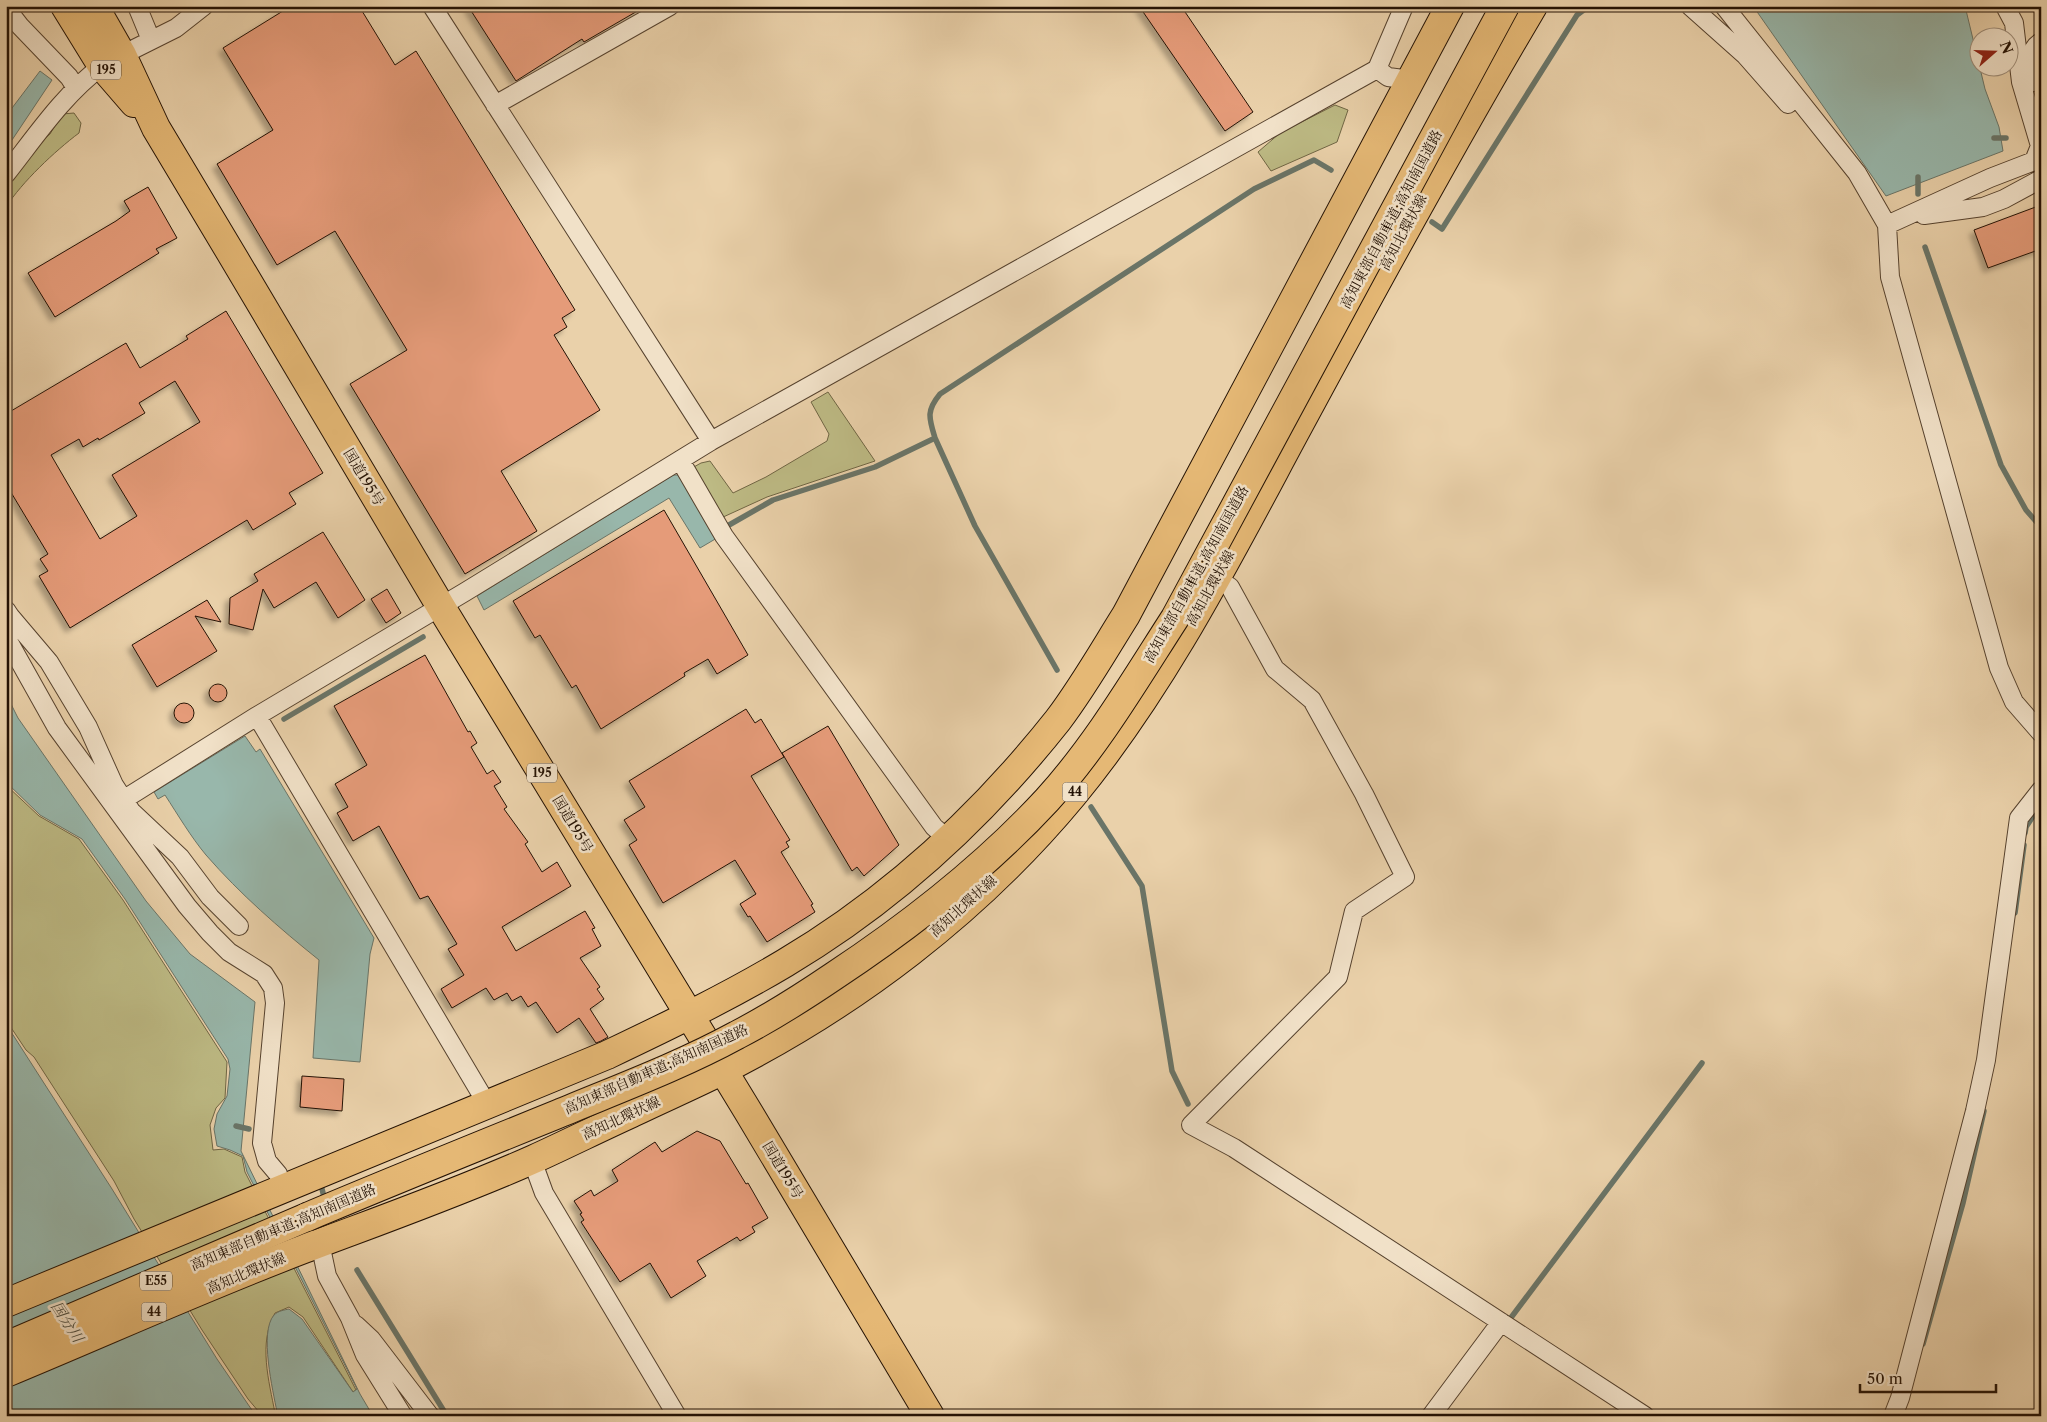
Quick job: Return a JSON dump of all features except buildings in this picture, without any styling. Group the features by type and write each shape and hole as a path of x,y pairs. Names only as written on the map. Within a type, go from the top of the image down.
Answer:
{"main road":[{"name":"国道195号","path":"64,6 112,60 156,128 441,607 690,1016 930,1416"},
{"name":"国道195号","path":"94,6 112,60"},
{"path":"6,1303 607,1054 690,1016 786,963 832,933 877,901 949,840 1026,759 1059,718 1126,615 1450,6"},
{"name":"高知東部自動車道;高知南国道路","path":"6,1346 307,1217 644,1078 737,1036 802,997 876,948 940,900 997,850 1047,799 1090,746 1130,689 1175,618 1505,6"},
{"name":"高知北環状線","path":"6,1373 311,1246 532,1160 722,1070 821,1014 872,980 954,915 996,876 1070,798 1108,750 1146,696 1215,578 1425,192 1533,6"},
{"path":"6,1331 239,1245 307,1217"}],"street":[{"path":"137,6 151,40"},
{"path":"6,174 65,98 76,88 112,60 176,28 204,6"},
{"path":"432,6 711,442"},
{"path":"495,105 670,6"},
{"path":"119,802 257,716 441,607 680,460 1377,69 1404,6"},
{"path":"1690,6 1745,54 1812,131 1857,172"},
{"path":"1724,6 1857,172 1887,225 1890,277 1999,668 2014,702 2041,733"},
{"path":"1887,225 1990,178 2034,161 2040,146 2021,82 2014,23 2005,6"},
{"path":"8,9 20,26 69,77 76,88"},
{"path":"2041,42 2037,44 2030,55 2031,74 2041,108"},
{"path":"1377,69 1388,77 1411,80"},
{"path":"1906,217 1983,207 2004,199 2041,179"},
{"path":"680,460 720,529 934,827 949,840"},
{"path":"1215,578 1230,587 1275,669 1312,700 1364,794 1405,876 1354,911 1338,977 1191,1125 1234,1148 1645,1416"},
{"path":"6,610 49,662 88,727 119,802 180,857 210,897 238,926"},
{"path":"6,637 57,728 119,802 187,906 210,934 229,952 264,974 273,988 275,1004 262,1143 267,1162 278,1174 282,1188"},
{"path":"257,716 487,1104"},
{"path":"1893,1416 1900,1398 1975,1111 1986,1060 2018,818 2041,790"},
{"path":"532,1160 544,1193 677,1416"},
{"path":"311,1246 350,1318 365,1355 402,1416"},
{"path":"350,1318 371,1339 430,1416"},
{"path":"1432,1416 1501,1322"}],"shaded area":[{"path":"1335,105 1348,110 1337,142 1271,171 1258,152 1280,133"},
{"path":"74,113 81,123 79,133 40,167 21,187 6,207 6,186 34,148 50,134 62,114"},
{"path":"828,392 875,461 767,497 721,518 692,468 710,461 733,493 766,477 827,441 829,434 811,402"},
{"path":"6,785 39,816 79,839 123,900 227,1062 225,1098 216,1108 210,1125 213,1150 224,1149 242,1157 245,1172 356,1390 353,1392 303,1317 289,1307 275,1313 267,1337 266,1362 275,1413 266,1415 259,1412 248,1399 202,1330 134,1219 114,1181 34,1057 26,1050 6,1020"}],"water":[{"path":"1753,6 1965,6 1970,28 1970,78 1982,78 1999,127 2003,151 1886,196"},
{"path":"40,71 52,80 6,149 6,116"},
{"path":"673,475 683,475 717,538 700,548 669,498 484,610 477,596"},
{"path":"6,694 18,718 146,901 190,954 255,1002 241,1151 360,1394 373,1416 274,1416 277,1412 270,1377 267,1348 270,1323 274,1315 281,1311 289,1309 302,1319 353,1392 357,1389 247,1172 243,1156 217,1146 214,1129 217,1114 227,1096 230,1069 228,1059 125,899 82,839 40,815 6,782"},
{"path":"245,736 256,752 260,749 374,938 370,954 360,1062 313,1058 319,960 232,883 200,848 165,795 158,799 154,792"},
{"name":"国分川","path":"6,1024 112,1189 217,1359 256,1416 6,1416"}],"waterway":[{"path":"148,10 157,6"},
{"path":"1432,222 1442,229 1577,15 1589,6"},
{"path":"1994,138 2006,138"},
{"path":"722,529 773,500 875,467 935,438 930,415 932,405 940,394 1254,189 1314,160 1331,170"},
{"path":"1918,177 1918,194"},
{"path":"1925,247 2001,465 2026,510 2041,527"},
{"path":"935,438 975,526 1057,670"},
{"path":"284,719 423,637"},
{"path":"2025,833 2026,827 2041,804"},
{"path":"1091,807 1142,886 1172,1071 1188,1104"},
{"path":"2015,913 2024,845"},
{"path":"1507,1323 1702,1063"},
{"path":"1923,1344 1963,1203 1984,1111"},
{"path":"236,1126 249,1129"},
{"path":"321,1185 325,1201"},
{"path":"357,1270 447,1416"}]}
